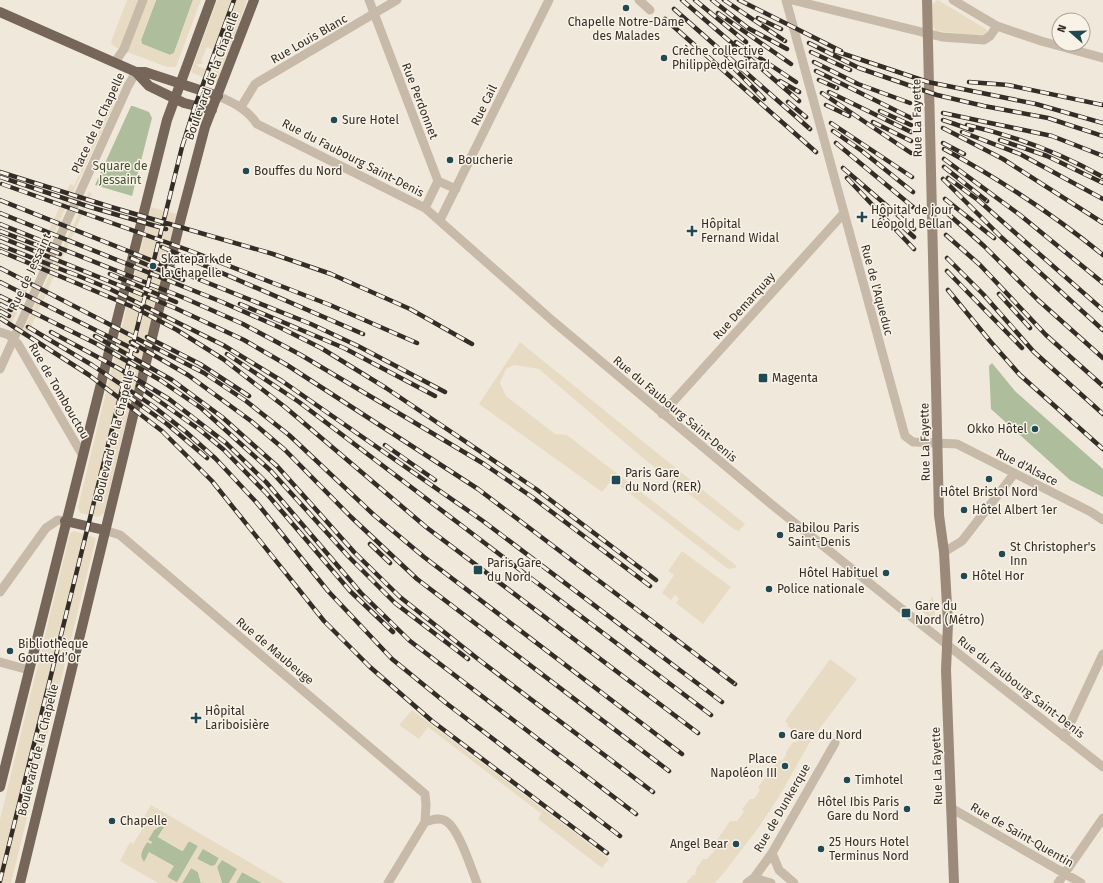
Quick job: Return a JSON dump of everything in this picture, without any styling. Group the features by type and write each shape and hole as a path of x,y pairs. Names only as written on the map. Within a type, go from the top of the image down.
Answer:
{"main road":[{"name":"Boulevard de la Chapelle","path":"0,787 65,521 100,390 173,98 211,0"},
{"name":"Boulevard de la Chapelle","path":"20,883 104,530 205,127 254,0"},
{"name":"Rue La Fayette","path":"927,0 939,515 944,552 947,645 946,670 954,883"},
{"path":"0,12 115,62"},
{"name":"Place de la Chapelle","path":"115,62 136,72 149,86 173,98 197,107 212,110"},
{"name":"Place de la Chapelle","path":"136,72 145,72 218,96"},
{"path":"65,521 104,530"}],"street":[{"name":"Place de la Chapelle","path":"115,62 124,49 143,0"},
{"name":"Rue Perdonnet","path":"369,0 438,181"},
{"name":"Rue Louis Blanc","path":"241,106 255,84 397,0"},
{"name":"Rue Cail","path":"440,220 549,0"},
{"path":"639,0 650,10"},
{"name":"Rue de l'Aqueduc","path":"786,0 905,436 913,442 938,444"},
{"path":"792,0 942,37 984,40 990,36 997,26"},
{"path":"953,0 997,26 1042,41 1103,58"},
{"name":"Place de la Chapelle","path":"82,188 128,86 136,72"},
{"name":"Rue du Faubourg Saint-Denis","path":"218,96 241,106 250,114 257,124 425,208 554,322 770,504 1103,767"},
{"path":"425,208 438,181 456,189"},
{"name":"Rue de Jessaint","path":"0,370 14,335 82,188"},
{"name":"Rue Demarquay","path":"662,414 844,213"},
{"path":"0,332 14,335"},
{"name":"Rue de Tombouctou","path":"14,335 82,456"},
{"name":"Rue d'Alsace","path":"938,444 948,442 957,444 1091,512 1103,520"},
{"path":"944,552 962,541 1014,474"},
{"path":"0,592 46,528 58,520 65,521"},
{"name":"Rue de Maubeuge","path":"104,530 120,535 422,791 426,797 425,822"},
{"path":"1064,737 1103,654"},
{"path":"0,662 29,670"},
{"name":"Rue de Dunkerque","path":"751,880 772,852 835,743"},
{"name":"Rue de Saint-Quentin","path":"951,808 1081,883"},
{"path":"1058,883 1103,818"},
{"path":"388,883 425,822 438,819 450,824 460,842 477,883"},
{"path":"772,852 779,870 794,883"},
{"path":"751,880 771,883"}],"green space":[{"path":"156,0 193,0 174,53 170,55 142,44 141,40"},
{"name":"Square de Jessaint","path":"131,106 149,112 152,118 132,196 95,185"},
{"name":"Okko Hôtel","path":"992,363 1015,391 1103,469 1103,497 1070,480 991,409 989,366"},
{"path":"160,826 164,827 158,837 182,851 189,841 198,846 177,883 167,877 173,866 144,863 141,857 147,842 152,842 148,840 154,830"},
{"path":"202,848 219,858 215,866 211,866 197,859"},
{"path":"222,859 238,869 229,883 222,883 217,867"},
{"path":"191,868 198,872 201,883 182,883"},
{"path":"242,872 262,883 236,883"}],"shaded area":[{"path":"127,0 156,0 141,40 142,44 170,55 174,53 193,0 201,0 176,67 167,67 117,48 111,44"},
{"path":"217,0 247,0 223,70 217,83 191,72","holes":["207,47 219,52 219,57 213,69 215,70 214,72 197,66 198,64 202,64 203,62 201,61"]},
{"path":"938,0 986,29 988,32 982,36 936,31 932,25 932,4"},
{"path":"112,102 113,107 12,323 8,325 4,324 0,320 8,319 70,184 74,186"},
{"path":"89,192 92,193 26,338 21,335"},
{"path":"151,207 177,214 104,513 98,517 80,513 78,507"},
{"path":"520,342 745,524 739,531 735,530 644,459 539,369 514,365 506,369 500,383 506,396 555,434 567,435 737,566 735,568 728,569 612,480 602,492 479,404"},
{"path":"74,531 96,538 11,883 0,883 0,819 70,533"},
{"path":"682,551 731,587 703,624 676,603 679,599 675,595 671,600 662,593 674,575 668,571"},
{"path":"933,596 935,616 934,622 922,611"},
{"name":"Place Napoléon III","path":"830,659 857,679 811,740 780,795 759,827 723,874 715,883 686,883 693,875 695,875 696,869 703,859 707,859 715,850 713,846 730,821 737,821 744,812 742,809 750,799 754,799 760,790 758,787 764,779 779,760 782,761 793,742 797,742 801,736 787,726 788,724 785,721"},
{"path":"412,710 609,859 602,868 538,819 542,812 539,812 428,727 419,739 399,725"},
{"path":"151,805 285,883 262,883 242,872 236,883 229,883 237,869 222,860 217,867 222,883 201,883 198,872 191,868 182,883 158,883 120,861 130,842 133,844 143,828 139,826","holes":["160,826 164,827 158,837 183,851 189,841 198,846 177,882 167,877 174,866 149,852 144,862 141,857 141,852 147,842 151,844 152,842 148,840 154,830","203,849 219,858 215,865 211,866 197,859"]}],"railway":[{"path":"0,881 182,147 195,106 234,0"},
{"path":"682,0 799,101"},
{"path":"695,0 746,42"},
{"path":"712,0 748,28 787,49"},
{"path":"724,0 785,41"},
{"path":"739,0 841,51"},
{"path":"674,9 810,129"},
{"path":"718,13 791,64"},
{"path":"758,18 781,29"},
{"path":"665,19 816,152"},
{"path":"736,42 796,82"},
{"path":"809,43 859,68 937,95 984,106 1048,118 1103,136"},
{"path":"835,51 928,82 1036,104 1103,123"},
{"path":"811,52 850,70"},
{"path":"814,62 858,84 910,103"},
{"path":"732,66 764,99"},
{"path":"816,71 911,118"},
{"path":"819,80 837,88"},
{"path":"780,81 799,92"},
{"path":"969,82 1008,85 1103,105"},
{"path":"829,92 911,132"},
{"path":"822,93 911,153"},
{"path":"788,102 806,117"},
{"path":"826,105 849,116"},
{"path":"880,111 911,125"},
{"path":"943,113 1052,136 1103,156"},
{"path":"943,120 972,130"},
{"path":"873,122 911,141"},
{"path":"831,123 912,177"},
{"path":"967,125 1002,134 1037,146 1070,160 1103,177"},
{"path":"943,128 1003,159 1103,223"},
{"path":"833,131 862,151 913,192"},
{"path":"962,132 1020,154 1103,199"},
{"path":"1000,140 1047,156 1103,183"},
{"path":"836,143 913,207"},
{"path":"943,143 964,154"},
{"path":"944,149 1026,198 1103,255"},
{"path":"944,159 1020,215 1103,283"},
{"path":"944,167 987,201"},
{"path":"843,168 914,229"},
{"path":"0,172 111,207 273,254 331,274 410,309 472,344"},
{"path":"0,177 90,207 166,229"},
{"path":"847,178 914,249"},
{"path":"948,178 978,200 1103,310"},
{"path":"943,179 1001,237 1103,330"},
{"path":"2,184 188,250 330,305 417,343"},
{"path":"945,199 994,238"},
{"path":"0,200 311,324 358,346 445,392"},
{"path":"946,212 984,246 1038,300 1103,358"},
{"path":"0,213 222,302 281,328 321,348 386,388 536,489 656,580"},
{"path":"0,224 182,297 243,324 301,355 484,464 532,497 650,586"},
{"path":"902,226 914,237"},
{"path":"0,231 60,254"},
{"path":"946,235 980,265 1046,335 1103,386"},
{"path":"0,237 175,308 244,340 287,365 478,489 735,684"},
{"path":"0,245 73,274"},
{"path":"162,247 363,334"},
{"path":"0,251 133,307 177,330 223,359 285,407 426,527 698,733"},
{"path":"131,258 183,280"},
{"path":"947,258 983,294 1034,352 1103,414"},
{"path":"0,268 204,373 246,401 289,435 374,515 424,557 682,754"},
{"path":"947,271 1022,348"},
{"path":"69,272 110,289 223,345 282,381 483,521 722,702"},
{"path":"110,274 176,302"},
{"path":"0,282 137,351"},
{"path":"948,290 1020,375 1103,449"},
{"path":"999,294 1030,328"},
{"path":"0,296 97,344 160,380 201,408 271,471 348,556 395,603 468,659"},
{"path":"0,304 11,310"},
{"path":"240,304 344,348 435,396"},
{"path":"0,311 9,316"},
{"path":"0,318 89,375 162,431 212,481 324,621 370,667 432,721 607,853"},
{"path":"28,327 92,365 153,406 186,432 216,459 257,503 328,591 392,659 446,703 620,836"},
{"path":"51,332 118,368 169,399 226,443 266,482 361,593 410,641 636,814"},
{"path":"95,336 172,380 222,417 277,466 354,552 400,597 478,659 653,792"},
{"path":"147,337 200,364 249,396"},
{"path":"131,342 188,375 251,421 285,450 351,517 417,579 669,771"},
{"path":"227,354 299,402 711,715"},
{"path":"138,386 200,430 224,450 267,494 350,591 393,632"},
{"path":"128,396 167,424 207,458"},
{"path":"385,445 435,480"},
{"path":"370,544 390,563"}],"place":[{"name":"Chapelle Notre-Dame des Malades","path":"626,8"},
{"name":"Crèche collective Philippe de Girard","path":"664,58"},
{"name":"Sure Hotel","path":"334,120"},
{"name":"Boucherie","path":"450,160"},
{"name":"Bouffes du Nord","path":"246,171"},
{"name":"Hôpital de jour Léopold Bellan","path":"862,217"},
{"name":"Hôpital Fernand Widal","path":"692,231"},
{"name":"Skatepark de la Chapelle","path":"153,266"},
{"name":"Magenta","path":"763,378"},
{"name":"Okko Hôtel","path":"1035,429"},
{"name":"Hôtel Bristol Nord","path":"989,479"},
{"name":"Paris Gare du Nord (RER)","path":"616,480"},
{"name":"Hôtel Albert 1er","path":"964,510"},
{"name":"Babilou Paris Saint-Denis","path":"780,535"},
{"name":"St Christopher's Inn","path":"1002,554"},
{"name":"Paris Gare du Nord","path":"478,570"},
{"name":"Hôtel Habituel","path":"886,573"},
{"name":"Hôtel Hor","path":"964,576"},
{"name":"Police nationale","path":"769,589"},
{"name":"Gare du Nord (Métro)","path":"906,613"},
{"name":"Bibliothèque Goutte d’Or","path":"10,651"},
{"name":"Hôpital Lariboisière","path":"196,718"},
{"name":"Gare du Nord","path":"782,735"},
{"name":"Place Napoléon III","path":"785,766"},
{"name":"Timhotel","path":"847,780"},
{"name":"Hôtel Ibis Paris Gare du Nord","path":"907,809"},
{"name":"Chapelle","path":"112,821"},
{"name":"Angel Bear","path":"736,844"},
{"name":"25 Hours Hotel Terminus Nord","path":"821,849"}]}
